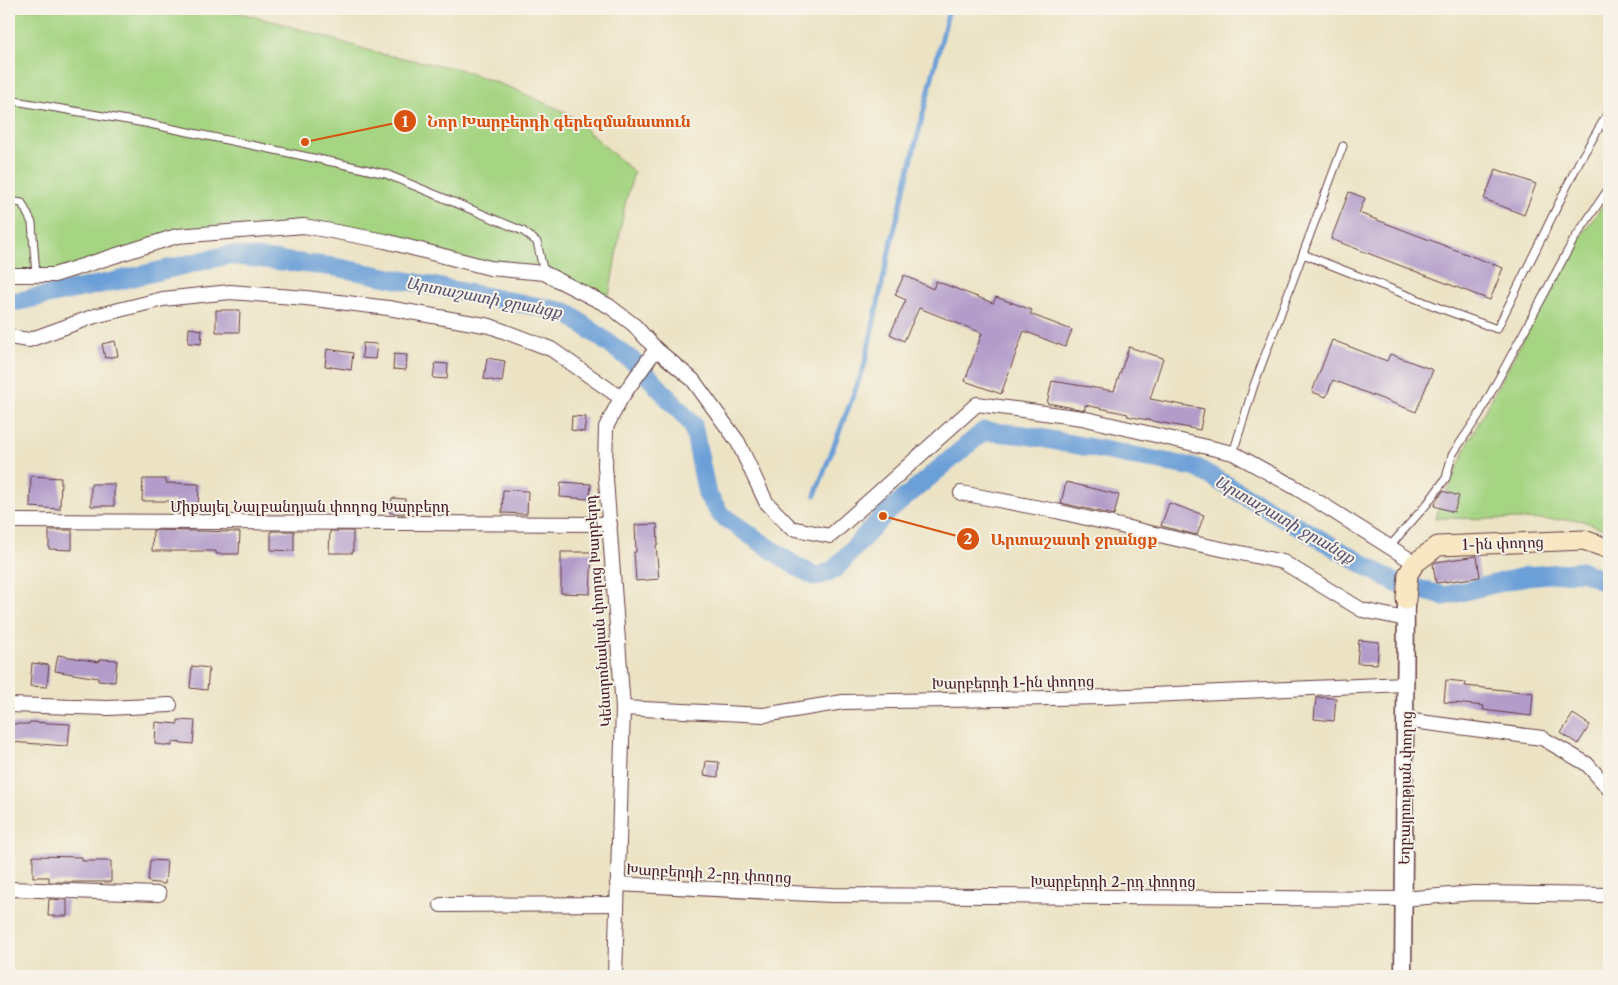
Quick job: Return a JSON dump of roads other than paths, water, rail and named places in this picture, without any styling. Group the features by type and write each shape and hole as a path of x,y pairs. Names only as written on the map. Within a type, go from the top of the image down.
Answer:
{"main road":[{"name":"1-ին փողոց","path":"1411,568 1438,546 1584,540 1609,549"},
{"path":"1406,610 1411,568"}],"street":[{"path":"9,276 54,275 177,236 304,226 385,241 490,268 544,272 609,306 634,325 656,349 693,380 738,442 766,502 791,528 830,536 977,404 1082,418 1233,454 1298,489 1389,547 1411,568"},
{"path":"9,337 28,340 95,316 163,299 230,292 306,298 388,308 490,326 551,349 621,398"},
{"name":"Կենտրոնական փողոց Խարբերդ","path":"614,976 623,708 605,466 606,427 621,398 656,349"},
{"path":"961,493 1056,511 1283,562 1362,610 1406,610"},
{"name":"Միքայել Նալբանդյան փողոց Խարբերդ","path":"9,521 610,524"},
{"name":"Եղբայրության փողոց","path":"1403,976 1406,610"},
{"name":"Խարբերդի 1-ին փողոց","path":"623,708 764,715 843,702 1105,697 1405,684"},
{"path":"9,706 108,708 170,705"},
{"path":"1405,720 1542,738 1587,764 1609,789"},
{"name":"Խարբերդի 2-րդ փողոց","path":"617,884 831,895 1404,899 1474,893 1609,895"},
{"path":"9,889 160,894"},
{"path":"441,905 617,904"}],"lane":[{"path":"9,100 145,123 386,174 523,231 537,242 544,272"},
{"path":"1303,254 1442,309 1497,328 1578,162 1609,111"},
{"path":"1233,454 1254,385 1343,146"},
{"path":"1389,547 1446,478 1452,455 1479,416 1572,241 1609,188"},
{"path":"9,201 22,203 32,223 36,275"}],"waterway":[{"path":"815,495 864,367 891,243 949,9"},
{"name":"Արտաշատի ջրանցք","path":"9,301 19,301 116,281 228,255 335,267 566,312 637,364 693,425 707,494 721,515 794,565 816,577 834,570 883,516 984,431 1025,435 1197,468 1396,583 1444,596 1527,576 1583,571 1609,584"}],"place":[{"name":"Նոր Խարբերդի գերեզմանատուն","path":"305,142"},
{"name":"Արտաշատի ջրանցք","path":"883,516"}]}
